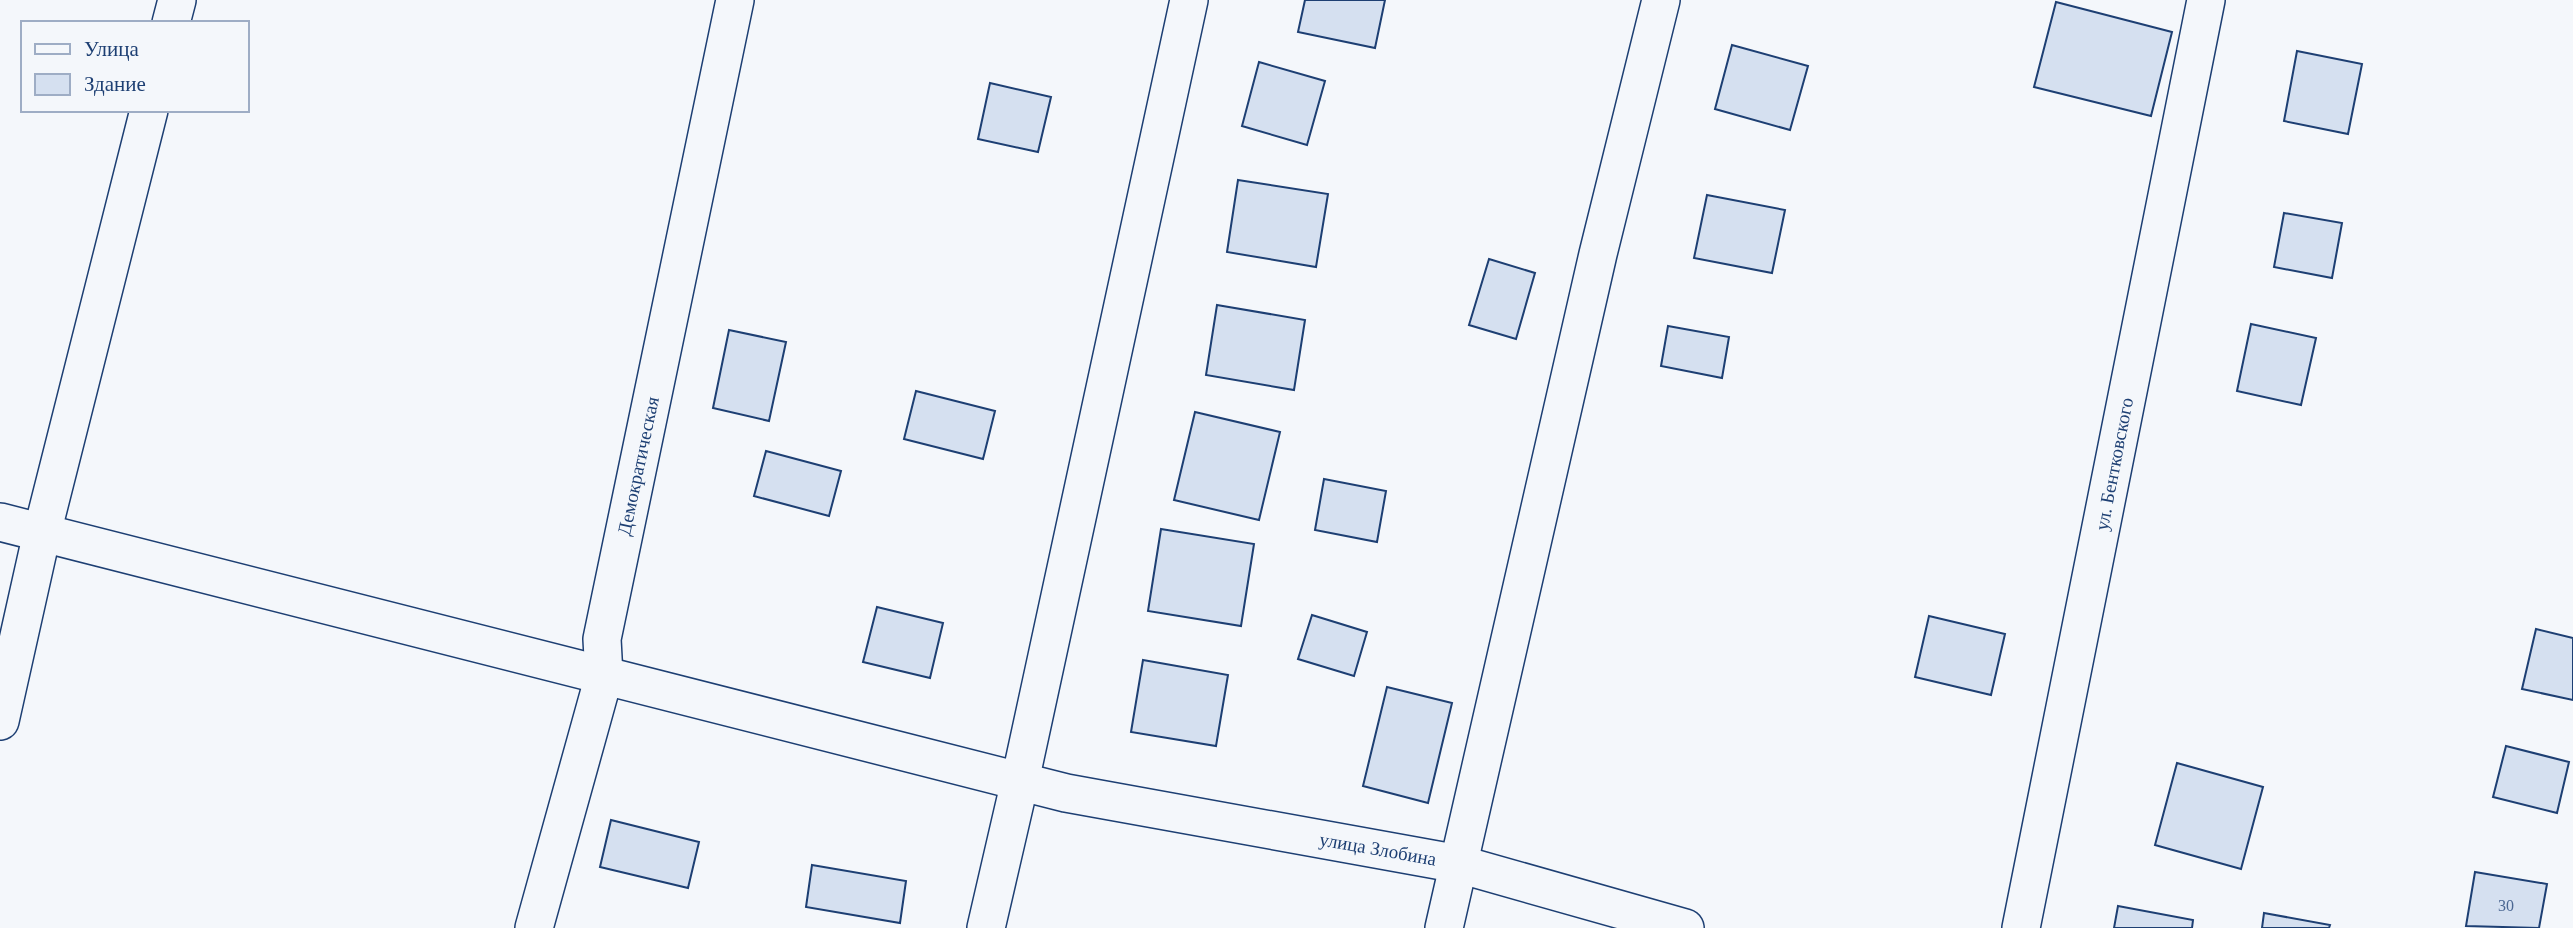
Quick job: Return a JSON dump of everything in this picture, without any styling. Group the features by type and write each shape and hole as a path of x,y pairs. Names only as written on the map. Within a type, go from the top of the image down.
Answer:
{"street":[{"path":"172,21 177,0"},
{"name":"Демократическая","path":"534,928 604,676 602,639 735,0"},
{"path":"986,928 1189,0"},
{"path":"1444,928 1598,254 1661,0"},
{"name":"ул. Бентковского","path":"2021,928 2206,0"},
{"path":"0,721 42,533 148,112"},
{"name":"улица Злобина","path":"0,522 1020,782 1066,793 1459,864 1685,928"}],"building":[{"path":"1305,0 1385,0 1375,48 1298,32"},
{"path":"2056,2 2172,32 2151,116 2034,87"},
{"path":"1732,45 1808,66 1790,130 1715,109"},
{"path":"2297,51 2362,64 2348,134 2284,121"},
{"path":"1259,62 1325,81 1307,145 1242,126"},
{"path":"990,83 1051,97 1038,152 978,139"},
{"path":"1238,180 1328,194 1316,267 1227,252"},
{"path":"1707,195 1785,210 1772,273 1694,258"},
{"path":"2284,213 2342,223 2332,278 2274,267"},
{"path":"1489,259 1535,273 1516,339 1469,325"},
{"path":"1217,305 1305,320 1294,390 1206,375"},
{"path":"2251,324 2316,338 2301,405 2237,391"},
{"path":"1668,326 1729,337 1722,378 1661,366"},
{"path":"729,330 786,342 769,421 713,408"},
{"path":"916,391 995,411 983,459 904,439"},
{"path":"1195,412 1280,432 1259,520 1174,500"},
{"path":"766,451 841,471 829,516 754,496"},
{"path":"1324,479 1386,491 1377,542 1315,530"},
{"path":"1161,529 1254,544 1241,626 1148,611"},
{"path":"877,607 943,623 930,678 863,662"},
{"path":"1312,615 1367,632 1354,676 1298,659"},
{"path":"1929,616 2005,634 1991,695 1915,677"},
{"path":"2536,629 2573,638 2573,700 2522,689"},
{"path":"1143,660 1228,675 1216,746 1131,732"},
{"path":"1387,687 1452,703 1428,803 1363,786"},
{"path":"2506,746 2569,762 2557,813 2493,797"},
{"path":"2177,763 2263,787 2241,869 2155,845"},
{"path":"611,820 699,842 688,888 600,867"},
{"path":"812,865 906,881 900,923 806,907"},
{"path":"2475,872 2547,884 2539,928 2466,926"},
{"path":"2118,906 2193,920 2192,928 2114,928"},
{"path":"2264,913 2330,925 2329,928 2262,928"}]}
